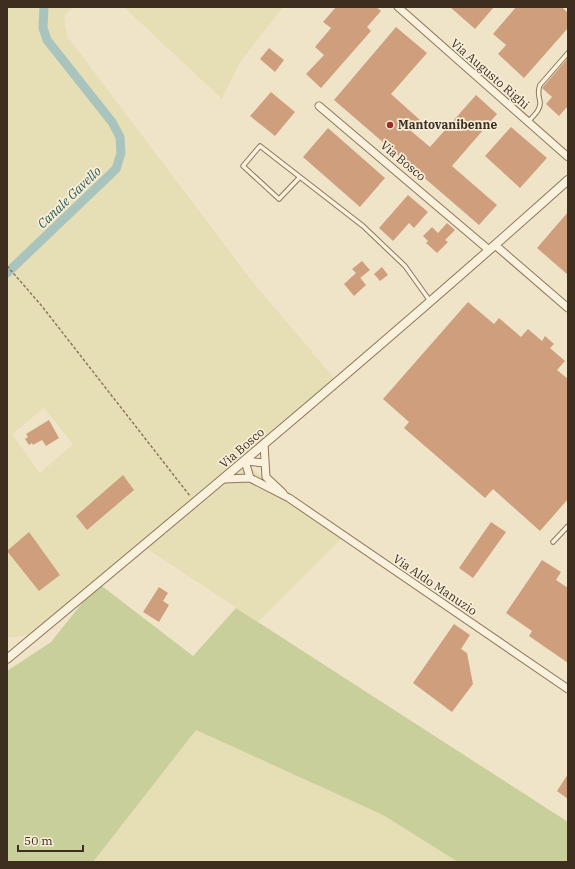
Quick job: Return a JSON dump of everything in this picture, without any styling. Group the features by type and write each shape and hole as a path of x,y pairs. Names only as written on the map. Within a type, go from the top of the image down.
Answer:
{"street":[{"name":"Via Augusto Righi","path":"398,7 568,157"},
{"name":"Via Bosco","path":"319,106 492,248"},
{"name":"Via Bosco","path":"7,659 196,503 492,248 568,180"},
{"path":"492,248 568,308"},
{"name":"Via Aldo Manuzio","path":"264,444 266,476 289,498"},
{"path":"250,478 245,461 266,463"},
{"name":"Via Aldo Manuzio","path":"224,479 250,478 289,498 568,689"}],"lane":[{"path":"528,122 539,108 540,102 538,90 540,85 568,53"},
{"path":"300,177 279,199 243,166 260,146 300,177 363,226 405,266 430,301"},
{"path":"553,542 568,526"}],"path":[{"path":"7,266 41,305 196,503"}],"shaded area":[{"path":"7,7 73,7 64,17 67,36 251,280 334,378 245,463 342,538 258,622 146,548 101,586 98,583 29,635 7,638","holes":["44,408 73,444 40,473 12,434"]},
{"path":"124,7 283,7 241,61 222,99"},
{"path":"196,730 383,815 458,862 93,862"}],"green space":[{"path":"98,583 193,656 236,608 568,822 568,862 458,862 383,815 196,730 93,862 7,862 7,671 51,642"}],"building":[{"path":"336,7 376,7 381,11 367,27 371,31 321,88 306,74 324,55 315,47 331,28 323,22"},
{"path":"450,7 494,7 475,29"},
{"path":"516,7 562,7 568,13 568,28 524,78 498,54 506,45 493,34"},
{"name":"Mantovanibenne","path":"396,27 427,53 391,94 420,120 411,131 430,147 476,95 497,114 452,166 497,205 479,225 334,100"},
{"path":"269,48 284,60 275,72 260,59"},
{"path":"568,58 568,106 559,116 546,104 552,97 542,88"},
{"path":"271,92 295,112 275,136 250,116"},
{"path":"511,127 547,158 520,188 485,156"},
{"path":"328,128 385,178 360,207 303,157"},
{"path":"408,195 428,212 414,228 409,223 393,241 379,228"},
{"path":"568,212 568,275 537,248"},
{"path":"447,223 455,230 445,240 448,242 437,253 426,243 428,241 423,236 432,227 438,233"},
{"path":"362,261 370,270 360,278 366,285 354,296 344,284 356,273 352,269"},
{"path":"382,267 388,275 380,281 374,274"},
{"path":"468,302 494,324 499,318 521,337 528,329 542,341 545,336 554,344 550,348 565,361 557,370 568,379 568,499 540,531 493,489 485,498 404,428 409,422 383,399"},
{"path":"49,420 59,438 46,446 42,440 33,445 32,443 29,445 25,439 28,437 26,434"},
{"path":"123,475 134,490 87,530 76,516"},
{"path":"491,522 506,532 473,578 459,568"},
{"path":"29,532 60,575 39,591 7,551"},
{"path":"542,560 561,572 556,580 568,588 568,663 529,636 532,631 506,613"},
{"path":"159,587 168,593 163,601 169,605 159,622 143,612"},
{"path":"454,624 470,635 461,649 467,653 473,684 452,712 413,683"},
{"path":"568,774 568,799 557,791"}],"waterway":[{"name":"Canale Gavello","path":"7,273 116,169 121,153 120,137 112,122 47,40 43,28 44,7"}],"place":[{"name":"Mantovanibenne","path":"390,125"}]}
